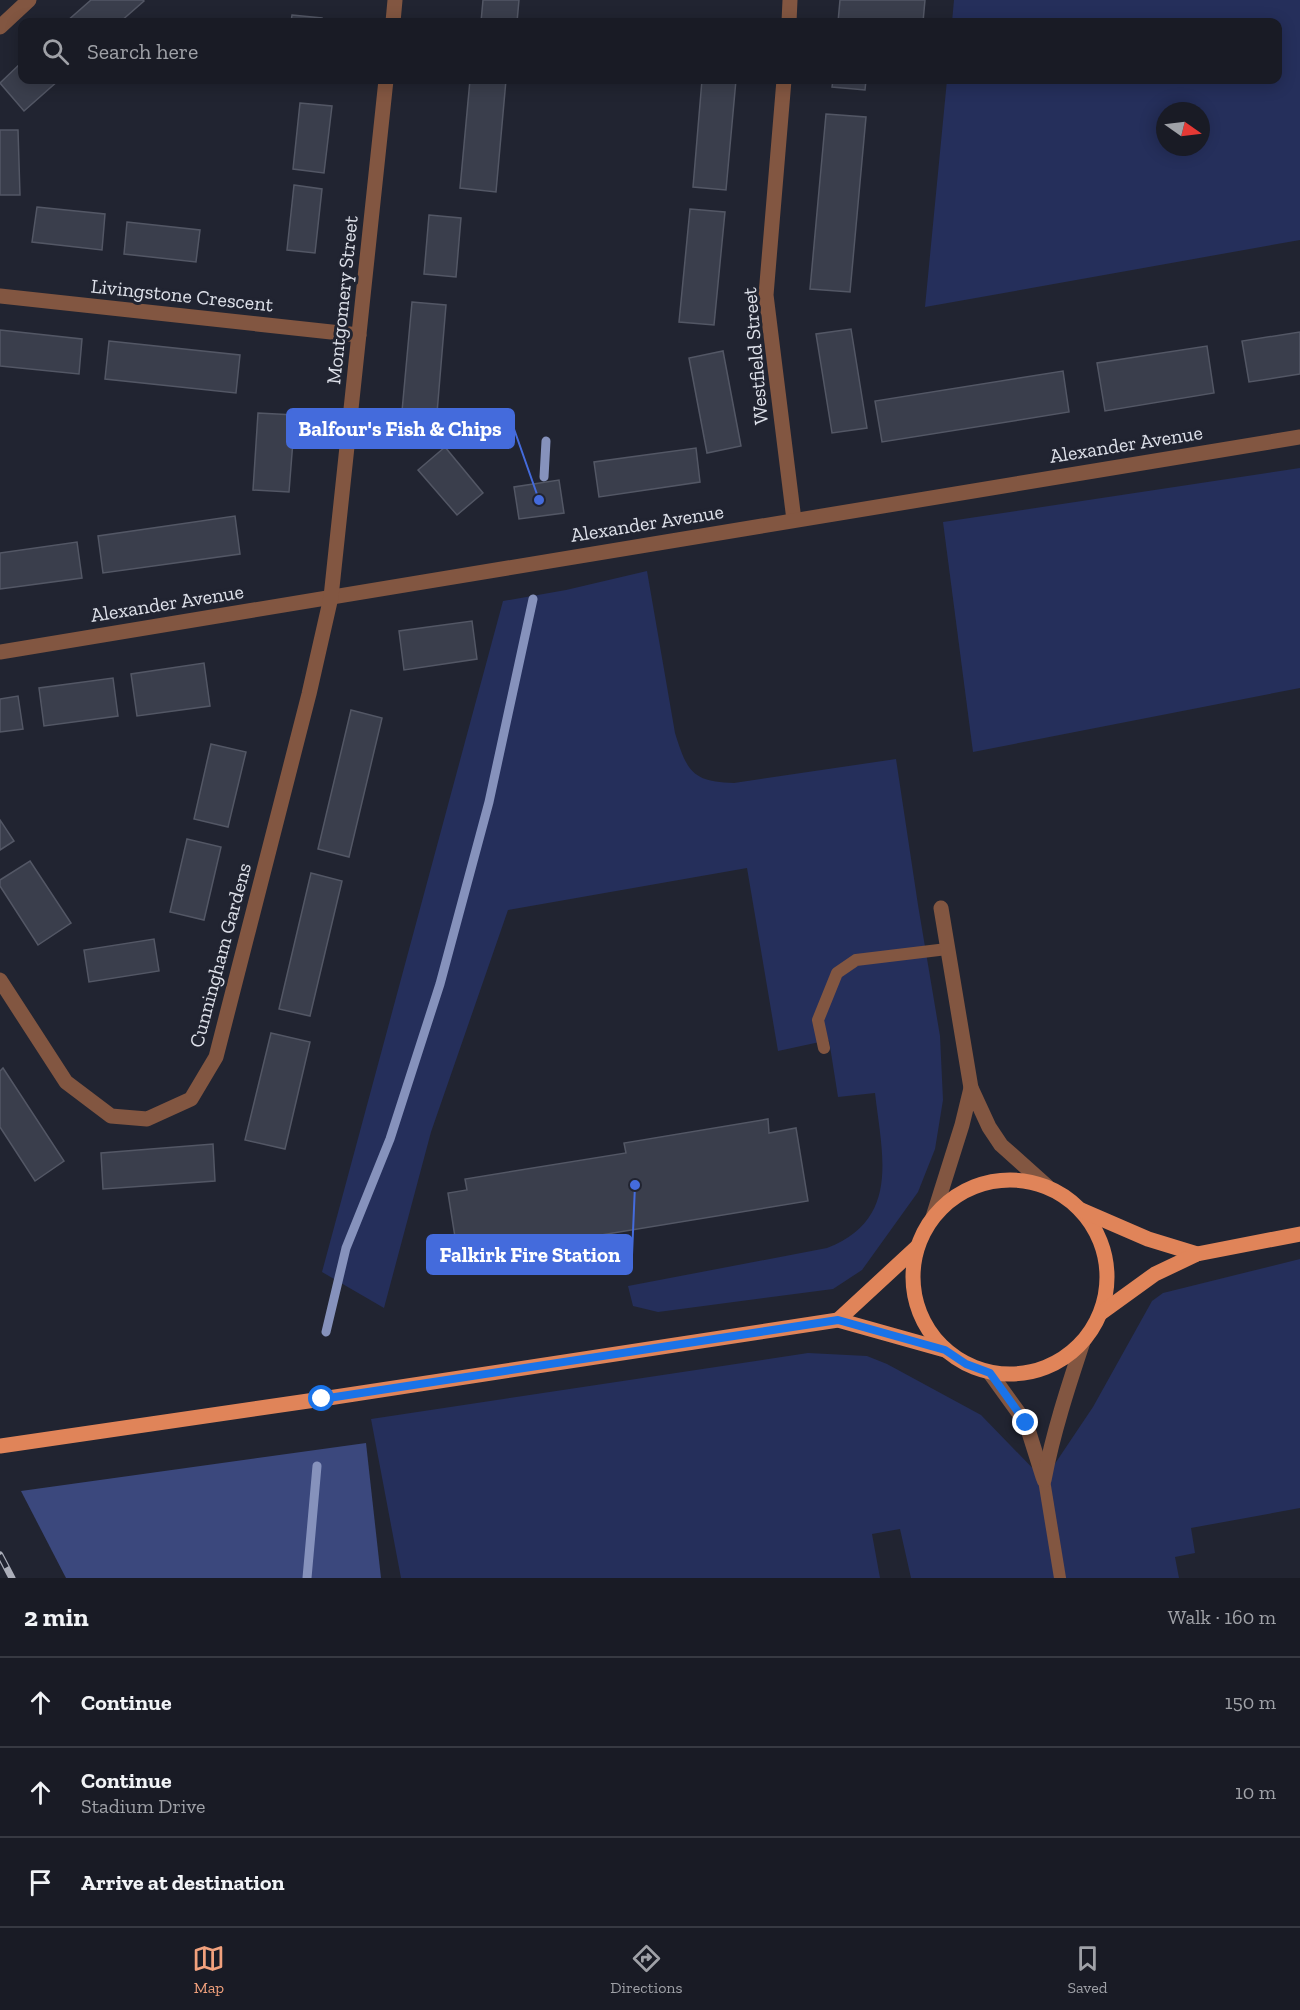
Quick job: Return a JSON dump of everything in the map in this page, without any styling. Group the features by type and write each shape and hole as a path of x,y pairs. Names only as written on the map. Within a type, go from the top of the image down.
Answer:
{"main road":[{"path":"1016,1179 1047,1186 1065,1196 1081,1210 1097,1233 1106,1259 1107,1286 1101,1313 1083,1342 1064,1359 1041,1370 1016,1375 990,1373 966,1364 945,1350 927,1328 916,1303 912,1275 917,1247 933,1217 956,1196 985,1183 1016,1179"},
{"path":"1081,1210 1149,1239 1197,1254"},
{"path":"1101,1313 1155,1274 1197,1254 1300,1234"},
{"path":"838,1320 917,1247"},
{"path":"0,1446 838,1320 945,1350"}],"street":[{"path":"0,27 29,0"},
{"path":"393,18 395,0"},
{"path":"789,18 790,0"},
{"name":"Montgomery Street","path":"331,597 386,84"},
{"name":"Westfield Street","path":"784,84 766,295 794,520"},
{"name":"Livingstone Crescent","path":"0,296 359,335"},
{"name":"Alexander Avenue","path":"0,651 1300,437"},
{"name":"Cunningham Gardens","path":"0,980 66,1082 111,1116 147,1119 191,1099 216,1057 309,694 331,597"},
{"path":"940,908 971,1088 989,1127 1001,1145 1047,1186"},
{"path":"933,1217 962,1125 971,1088"},
{"path":"1044,1480 1049,1452 1083,1342"},
{"path":"990,1373 1026,1423 1044,1480"}],"lane":[{"path":"824,1047 818,1020 837,973 856,960 947,949"},
{"path":"1044,1480 1060,1578"}],"shaded area":[{"path":"954,0 1300,0 1300,240 925,307 947,84 1282,84 1282,18 952,18"},
{"path":"1300,468 1300,688 973,752 943,522"},
{"path":"647,571 675,733 683,757 693,772 709,780 734,783 896,759 940,1036 943,1100 935,1149 918,1192 862,1270 833,1289 658,1312 633,1306 628,1286 827,1248 851,1236 867,1220 877,1203 881,1183 881,1139 875,1093 838,1097 829,1040 778,1051 747,868 508,910 431,1132 384,1308 322,1272 503,601 566,590"},
{"path":"1300,1259 1300,1508 1191,1528 1195,1553 1175,1557 1179,1578 911,1578 900,1529 872,1534 880,1578 401,1578 371,1419 808,1353 867,1356 887,1364 981,1415 1044,1480 1093,1407 1152,1301 1163,1293"},
{"path":"366,1443 381,1578 66,1578 21,1491"}],"building":[{"path":"91,0 144,1 125,18 71,18"},
{"path":"483,0 519,0 517,18 481,18"},
{"path":"840,0 925,0 923,18 838,18"},
{"path":"292,15 322,18 292,18"},
{"path":"18,66 18,84 54,84 24,111 0,83"},
{"path":"470,84 506,84 496,192 460,188"},
{"path":"702,84 736,84 726,190 693,187"},
{"path":"832,84 866,84 865,90 832,87"},
{"path":"300,103 332,106 324,173 293,169"},
{"path":"826,114 866,117 850,292 810,289"},
{"path":"0,130 18,130 20,195 0,195"},
{"path":"294,185 322,189 315,253 287,250"},
{"path":"37,207 105,214 102,250 32,242"},
{"path":"690,209 725,212 714,325 679,322"},
{"path":"429,215 461,218 456,277 424,274"},
{"path":"127,222 200,230 196,262 124,254"},
{"path":"412,302 446,305 436,425 401,422"},
{"path":"851,329 867,428 832,433 816,334"},
{"path":"0,330 82,339 79,374 0,366"},
{"path":"1300,332 1300,374 1249,382 1242,341"},
{"path":"109,341 240,355 236,393 105,379"},
{"path":"1207,346 1214,393 1105,411 1097,363"},
{"path":"723,351 741,446 707,453 689,358"},
{"path":"1063,371 1069,412 882,442 875,401"},
{"path":"258,413 295,415 289,492 253,490"},
{"path":"445,447 483,493 457,515 418,470"},
{"path":"696,448 700,482 599,497 594,462"},
{"path":"559,480 564,513 519,519 514,487"},
{"path":"235,516 240,554 103,573 98,536"},
{"path":"77,542 82,578 0,589 0,553"},
{"path":"472,621 477,659 404,670 399,631"},
{"path":"204,663 210,706 137,716 131,674"},
{"path":"113,678 118,716 44,726 39,688"},
{"path":"18,696 23,729 0,732 0,699"},
{"path":"351,710 382,718 349,857 318,849"},
{"path":"211,744 246,752 228,827 194,819"},
{"path":"0,820 14,841 0,850"},
{"path":"187,839 221,847 204,920 170,912"},
{"path":"30,861 71,923 38,945 0,886 0,880"},
{"path":"311,873 342,881 310,1016 279,1009"},
{"path":"154,939 159,971 89,982 84,950"},
{"path":"271,1033 310,1042 285,1149 245,1140"},
{"path":"3,1068 64,1161 35,1181 0,1127 0,1071"},
{"path":"768,1119 769,1133 796,1128 808,1201 473,1256 471,1240 456,1243 448,1193 467,1190 465,1179 626,1153 624,1143"},
{"path":"213,1144 215,1181 103,1189 101,1153"}],"waterway":[{"path":"544,477 546,441"},
{"path":"326,1332 346,1248 390,1139 440,984 489,802 533,599"},
{"path":"307,1578 317,1466"}],"railway":[{"path":"0,1555 12,1578"}],"place":[{"name":"Balfour's Fish & Chips","path":"539,500"},
{"name":"Falkirk Fire Station","path":"635,1185"}],"route":[{"path":"322,1399 838,1320 945,1350 966,1364 990,1373 1026,1423"}]}
